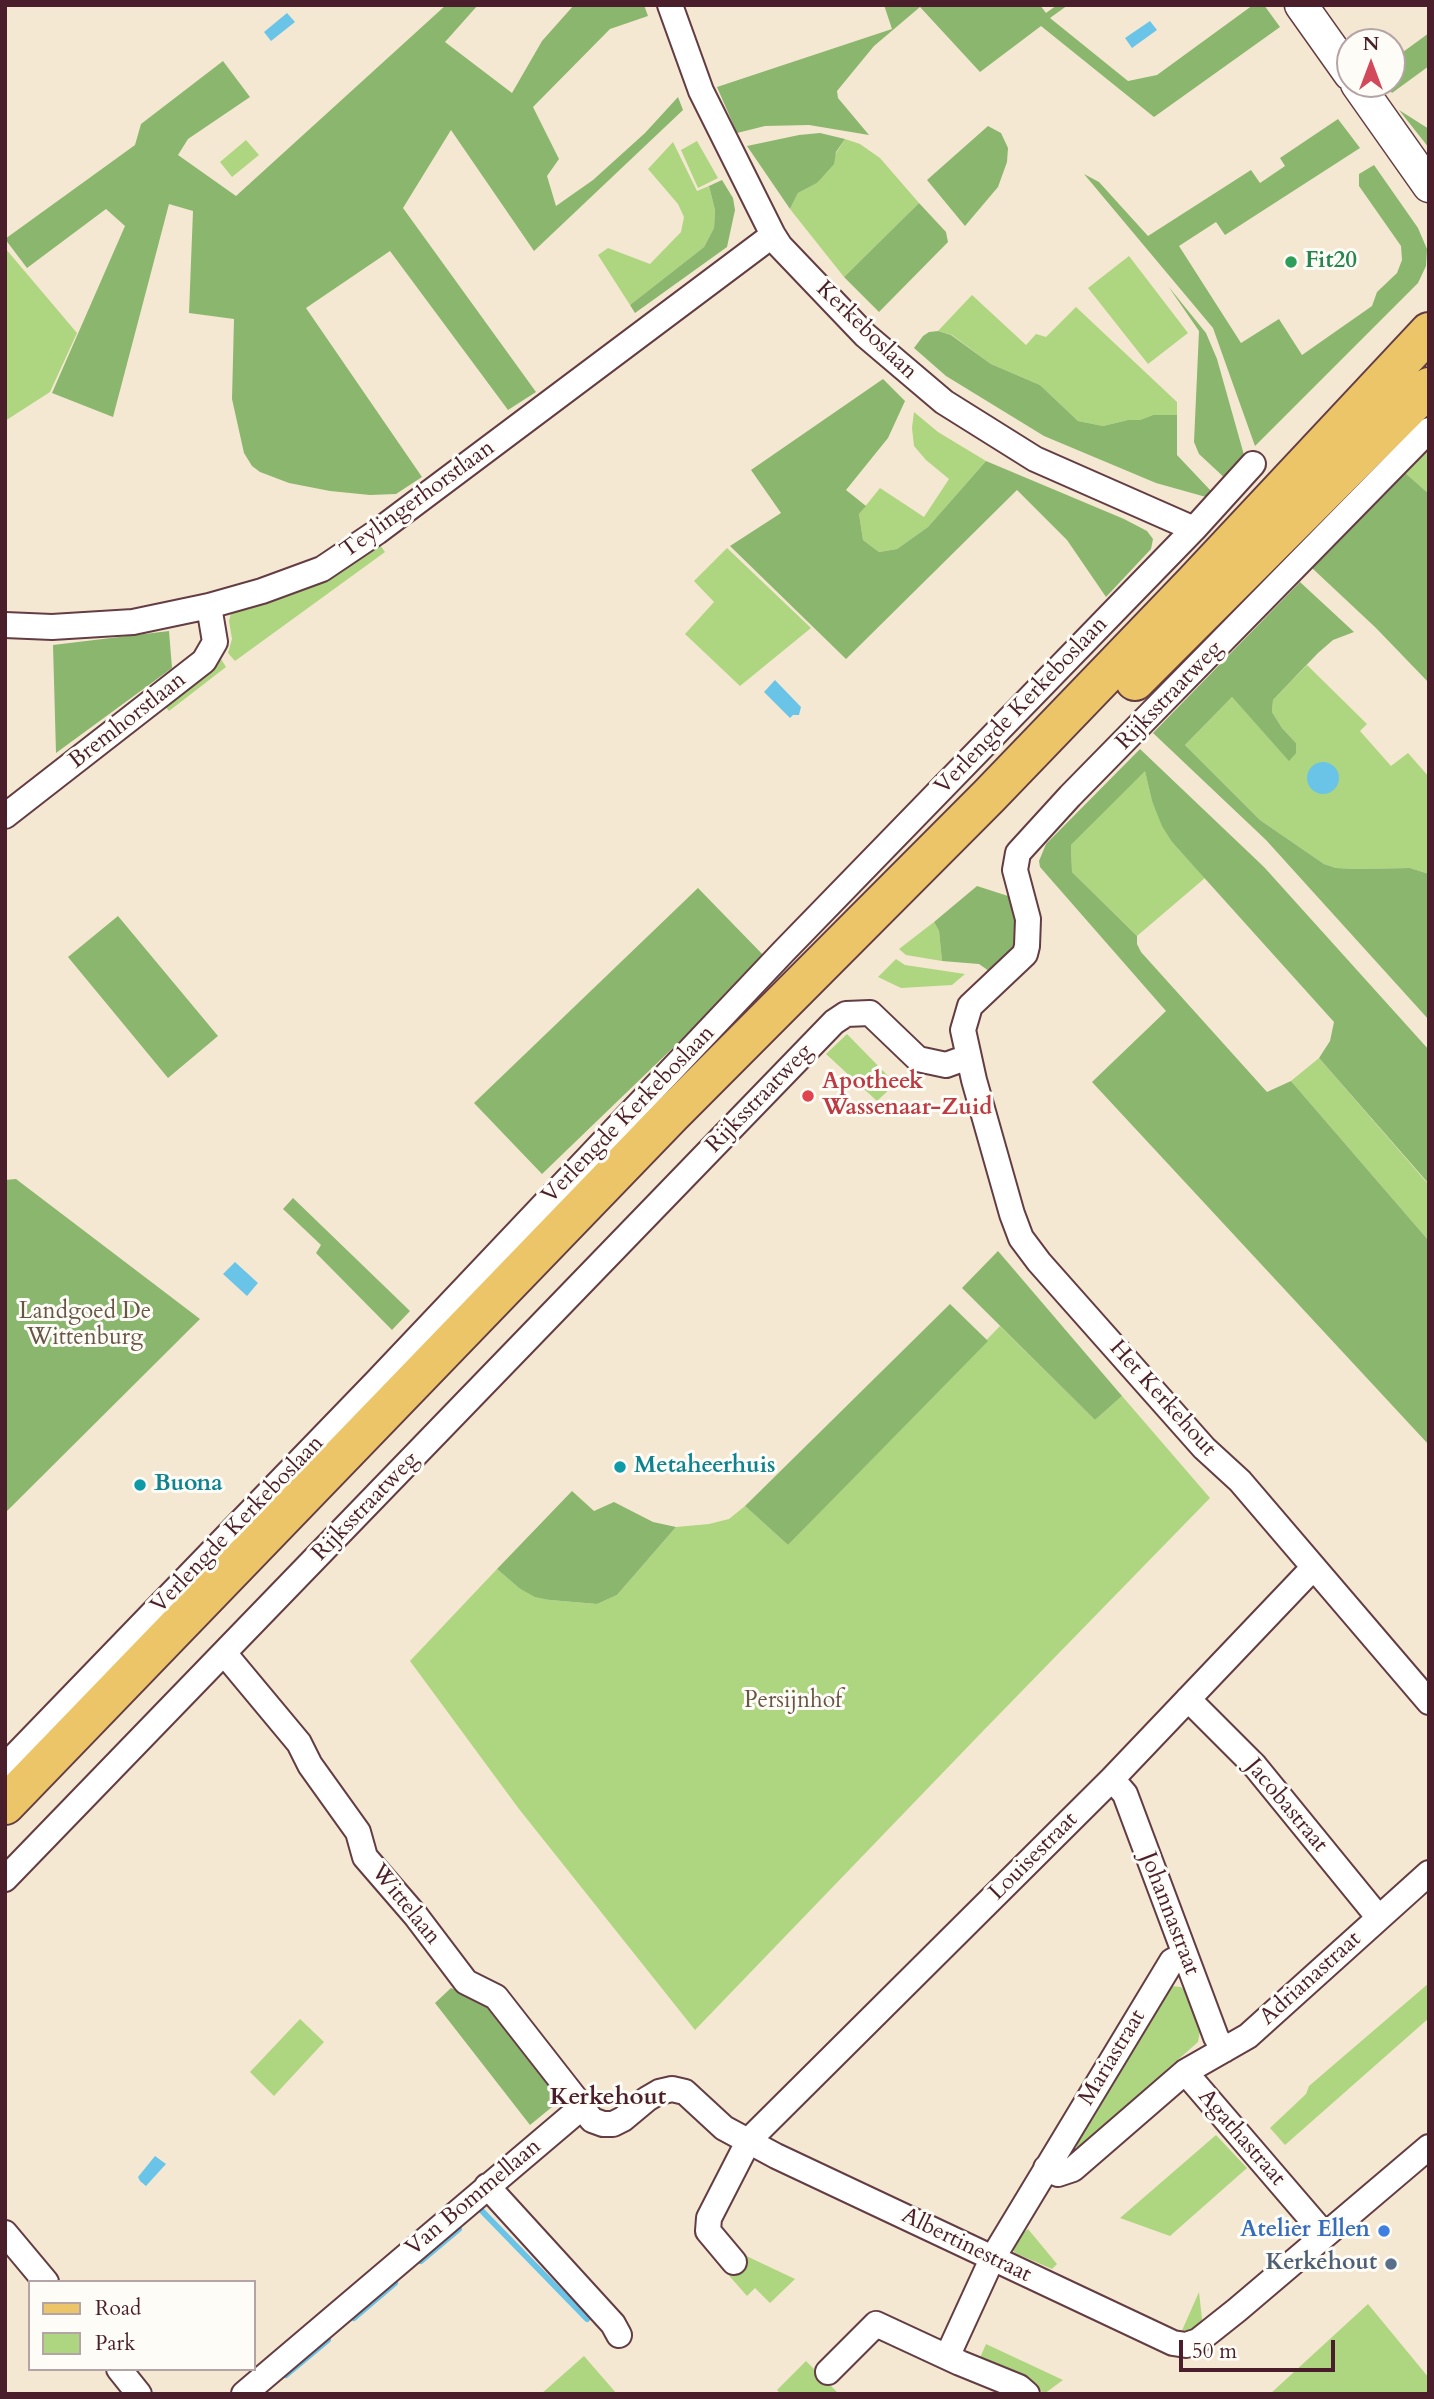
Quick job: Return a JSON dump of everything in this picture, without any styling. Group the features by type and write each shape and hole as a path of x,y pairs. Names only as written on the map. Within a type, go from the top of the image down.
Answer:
{"main road":[{"path":"5,1805 662,1125 998,786 1194,583 1429,332"},
{"name":"Rijksstraatweg","path":"5,1835 687,1126 1429,387"}],"street":[{"name":"Kerkeboslaan","path":"670,5 701,91 773,235 780,246 865,335 944,402 1035,459 1195,529"},
{"path":"1301,5 1336,55"},
{"path":"1367,98 1429,186"},
{"name":"Teylingerhorstlaan","path":"5,625 52,626 133,622 209,606 262,591 322,569 377,531 773,235"},
{"name":"Rijksstraatweg","path":"5,1880 834,1022 846,1014 870,1013 918,1059 946,1065 968,1057 962,1030 970,1006 1025,954 1027,946 1028,919 1015,870 1018,853 1070,796 1429,430"},
{"name":"Verlengde Kerkeboslaan","path":"5,1766 376,1382 784,951 1195,529 1252,464"},
{"name":"Bremhorstlaan","path":"5,816 204,661 215,642 209,606"},
{"name":"Het Kerkehout","path":"968,1057 1021,1238 1039,1262 1204,1448 1240,1480 1429,1702"},
{"name":"Louisestraat","path":"734,2262 708,2231 709,2218 750,2140 1112,1779 1313,1567"},
{"name":"Wittelaan","path":"224,1653 299,1743 310,1765 358,1832 365,1857 416,1916 466,1982 496,1997 582,2107"},
{"name":"Jacobastraat","path":"1188,1699 1255,1766 1379,1918"},
{"name":"Johannastraat","path":"1112,1779 1125,1794 1216,2037 1224,2050"},
{"name":"Adrianastraat","path":"1185,2072 1248,2036 1429,1874"},
{"name":"Mariastraat","path":"947,2357 992,2259 1172,1961 1185,1954"},
{"name":"Mariastraat","path":"1046,2168 1058,2174 1073,2169 1185,2072"},
{"name":"Agathastraat","path":"1185,2072 1325,2235"},
{"path":"582,2107 592,2120 603,2124 612,2123 622,2119 659,2092 672,2089 685,2092 724,2128 750,2140"},
{"name":"Van Bommellaan","path":"244,2394 582,2107"},
{"name":"Albertinestraat","path":"750,2140 776,2156 1173,2343 1186,2345 1198,2341 1325,2235"},
{"path":"1325,2235 1429,2147"},
{"path":"487,2186 613,2324 619,2334"},
{"path":"5,2233 44,2280"},
{"path":"828,2372 876,2324 1019,2387 1027,2394"},
{"path":"120,2371 139,2394"}],"green space":[{"path":"446,5 478,5 445,42 512,93 542,41 574,5 644,5 648,16 610,29 533,107 559,159 547,176 556,206 593,180 645,133 678,97 683,110 534,251 451,130 403,208 536,392 508,410 390,251 306,308 422,477 396,494 370,495 289,483 260,472 252,466 244,453 232,399 234,319 189,313 193,211 169,204 113,417 52,393 125,226 106,209 27,268 5,239 135,145 141,124 223,61 250,97 188,139 178,155 236,196"},
{"path":"884,5 1040,5 1046,13 1057,5 1068,5 1050,18 1128,81 1157,75 1253,5 1264,5 1280,27 1154,117 1041,26 980,72 920,7 874,46 837,91 838,98 869,135 809,125 765,126 737,133 717,87 892,29"},
{"path":"1429,33 1429,66 1406,83 1406,50"},
{"path":"1399,110 1429,129 1429,148"},
{"path":"1338,119 1360,148 1225,235 1216,222 1179,246 1241,343 1279,319 1302,355 1372,306 1377,292 1397,273 1402,260 1401,246 1359,186 1359,174 1374,165 1418,228 1427,249 1426,266 1418,283 1255,446 1213,328 1084,174 1099,182 1148,236 1251,170 1260,183 1285,166 1280,158"},
{"path":"988,126 1001,133 1008,148 1007,162 998,187 965,226 927,180"},
{"path":"820,133 845,139 836,152 834,164 817,183 798,193 790,209 747,146"},
{"path":"845,139 860,144 880,158 919,203 844,277 790,209 798,193 817,183"},
{"path":"246,140 259,155 232,177 220,162"},
{"path":"697,141 718,178 698,188 681,150"},
{"path":"673,142 697,191 709,186 715,210 714,228 704,247 630,305 598,255 608,248 650,264 681,232 684,217 678,204 648,169"},
{"path":"722,180 733,198 735,210 727,247 635,313 630,305 704,247 714,228 715,210 709,186"},
{"path":"919,203 946,232 948,242 879,312 844,277"},
{"path":"5,248 77,333 50,392 5,421"},
{"path":"1129,256 1188,333 1148,364 1088,288"},
{"path":"1168,286 1206,333 1217,359 1246,462 1228,481 1199,454 1194,442 1199,331"},
{"path":"972,295 1026,345 1036,334 1046,337 1076,307 1177,402 1177,415 1153,415 1103,426 1078,421 1040,385 991,364 952,335 938,331"},
{"path":"938,331 951,335 991,364 1040,385 1078,421 1103,426 1153,415 1177,415 1177,455 1211,491 1206,497 1156,483 1044,436 946,376 914,348 923,336"},
{"path":"883,379 905,401 888,438 846,490 866,506 859,514 863,540 879,552 897,549 928,527 986,461 1147,531 1153,539 1151,549 1106,597 1067,540 1017,490 846,659 730,546 781,513 751,470"},
{"path":"914,412 938,432 986,461 928,527 897,549 879,552 863,540 859,514 880,488 924,517 949,479 914,446"},
{"path":"1429,444 1429,494 1403,471"},
{"path":"1403,471 1429,494 1429,683 1312,568"},
{"path":"380,545 385,552 235,661 228,653 232,639 229,621 231,613 237,608 334,573"},
{"path":"727,548 811,628 740,686 685,634 714,602 694,581"},
{"path":"1300,582 1354,632 1333,640 1273,700 1272,712 1296,743 1296,753 1289,761 1232,697 1185,745 1260,820 1324,864 1336,868 1357,869 1410,868 1429,874 1429,1020 1266,840 1153,733"},
{"path":"169,631 172,668 56,753 53,645"},
{"path":"221,659 226,667 169,711 163,704"},
{"path":"1307,665 1367,724 1360,731 1391,766 1408,753 1429,777 1429,874 1410,868 1357,869 1336,868 1324,864 1260,820 1185,745 1232,697 1289,760 1296,743 1272,712 1273,700"},
{"path":"1140,749 1264,867 1429,1050 1429,1184 1319,1058 1330,1041 1334,1022 1172,842 1152,801 1145,771 1071,845 1072,872 1137,936 1141,952 1267,1092 1291,1081 1429,1241 1429,1445 1092,1082 1166,1011 1040,867 1039,861 1046,844"},
{"path":"1145,770 1152,801 1172,842 1205,878 1137,936 1072,872 1071,845"},
{"path":"977,886 1008,896 1016,911 1018,930 1014,946 989,971 979,964 942,961 939,931 934,922"},
{"path":"698,888 766,958 542,1174 474,1103"},
{"path":"118,916 218,1036 168,1078 68,957"},
{"path":"934,922 939,931 942,961 906,955 899,949"},
{"path":"896,959 905,965 965,974 952,985 901,988 878,977"},
{"path":"847,1034 888,1076 893,1086 877,1101 826,1054"},
{"path":"1319,1058 1429,1185 1429,1241 1291,1081"},
{"name":"Landgoed De Wittenburg","path":"16,1179 200,1319 5,1513 5,1180"},
{"path":"293,1198 410,1311 392,1330 316,1253 321,1245 283,1209"},
{"path":"998,1251 1122,1396 1095,1420 962,1288"},
{"path":"950,1304 988,1341 788,1545 745,1506"},
{"name":"Persijnhof","path":"1000,1326 1095,1420 1122,1396 1210,1498 695,2030 519,1809 410,1661 497,1569 519,1588 550,1600 597,1604 617,1595 676,1527 729,1519 745,1506 788,1545"},
{"path":"572,1491 594,1511 614,1502 653,1522 676,1527 617,1595 597,1604 535,1597 519,1588 497,1569"},
{"path":"1429,1983 1429,2018 1285,2145 1270,2128 1306,2094 1309,2086"},
{"path":"1171,1986 1181,1987 1186,1992 1200,2031 1198,2042 1078,2148 1069,2137"},
{"path":"451,1988 481,2000 563,2098 530,2125 435,2003"},
{"path":"300,2019 324,2042 274,2096 250,2072"},
{"path":"1216,2135 1247,2168 1170,2236 1120,2218"},
{"path":"1028,2229 1057,2264 1052,2269 1013,2250 1012,2246 1017,2238"},
{"path":"740,2253 795,2279 770,2303 755,2288 747,2296 725,2271 736,2262"},
{"path":"1199,2292 1203,2328 1180,2335"},
{"path":"1368,2304 1429,2378 1429,2394 1270,2394"},
{"path":"986,2344 1063,2380 1044,2394 1032,2381 980,2358"},
{"path":"584,2356 617,2394 541,2394"},
{"path":"806,2361 836,2394 781,2394 777,2390"}],"water":[{"path":"287,13 295,22 271,41 264,32"},
{"path":"1150,21 1157,30 1132,48 1125,38"},
{"path":"775,680 801,707 799,715 790,718 764,692"},
{"path":"1323,762 1334,767 1339,778 1334,789 1323,794 1312,789 1307,778 1312,767"},
{"path":"235,1262 258,1283 247,1296 223,1274"},
{"path":"155,2156 166,2164 146,2186 138,2177"}],"waterway":[{"path":"481,2210 587,2319"},
{"path":"421,2261 459,2229"},
{"path":"354,2318 395,2283"},
{"path":"286,2375 328,2340"}],"place":[{"name":"Fit20","path":"1291,262"},
{"name":"Apotheek Wassenaar-Zuid","path":"808,1096"},
{"name":"Metaheerhuis","path":"620,1467"},
{"name":"Buona","path":"140,1485"},
{"name":"Atelier Ellen","path":"1384,2231"},
{"name":"Kerkehout","path":"1391,2264"}],"district":[{"name":"Kerkehout","path":"608,2098"}]}
